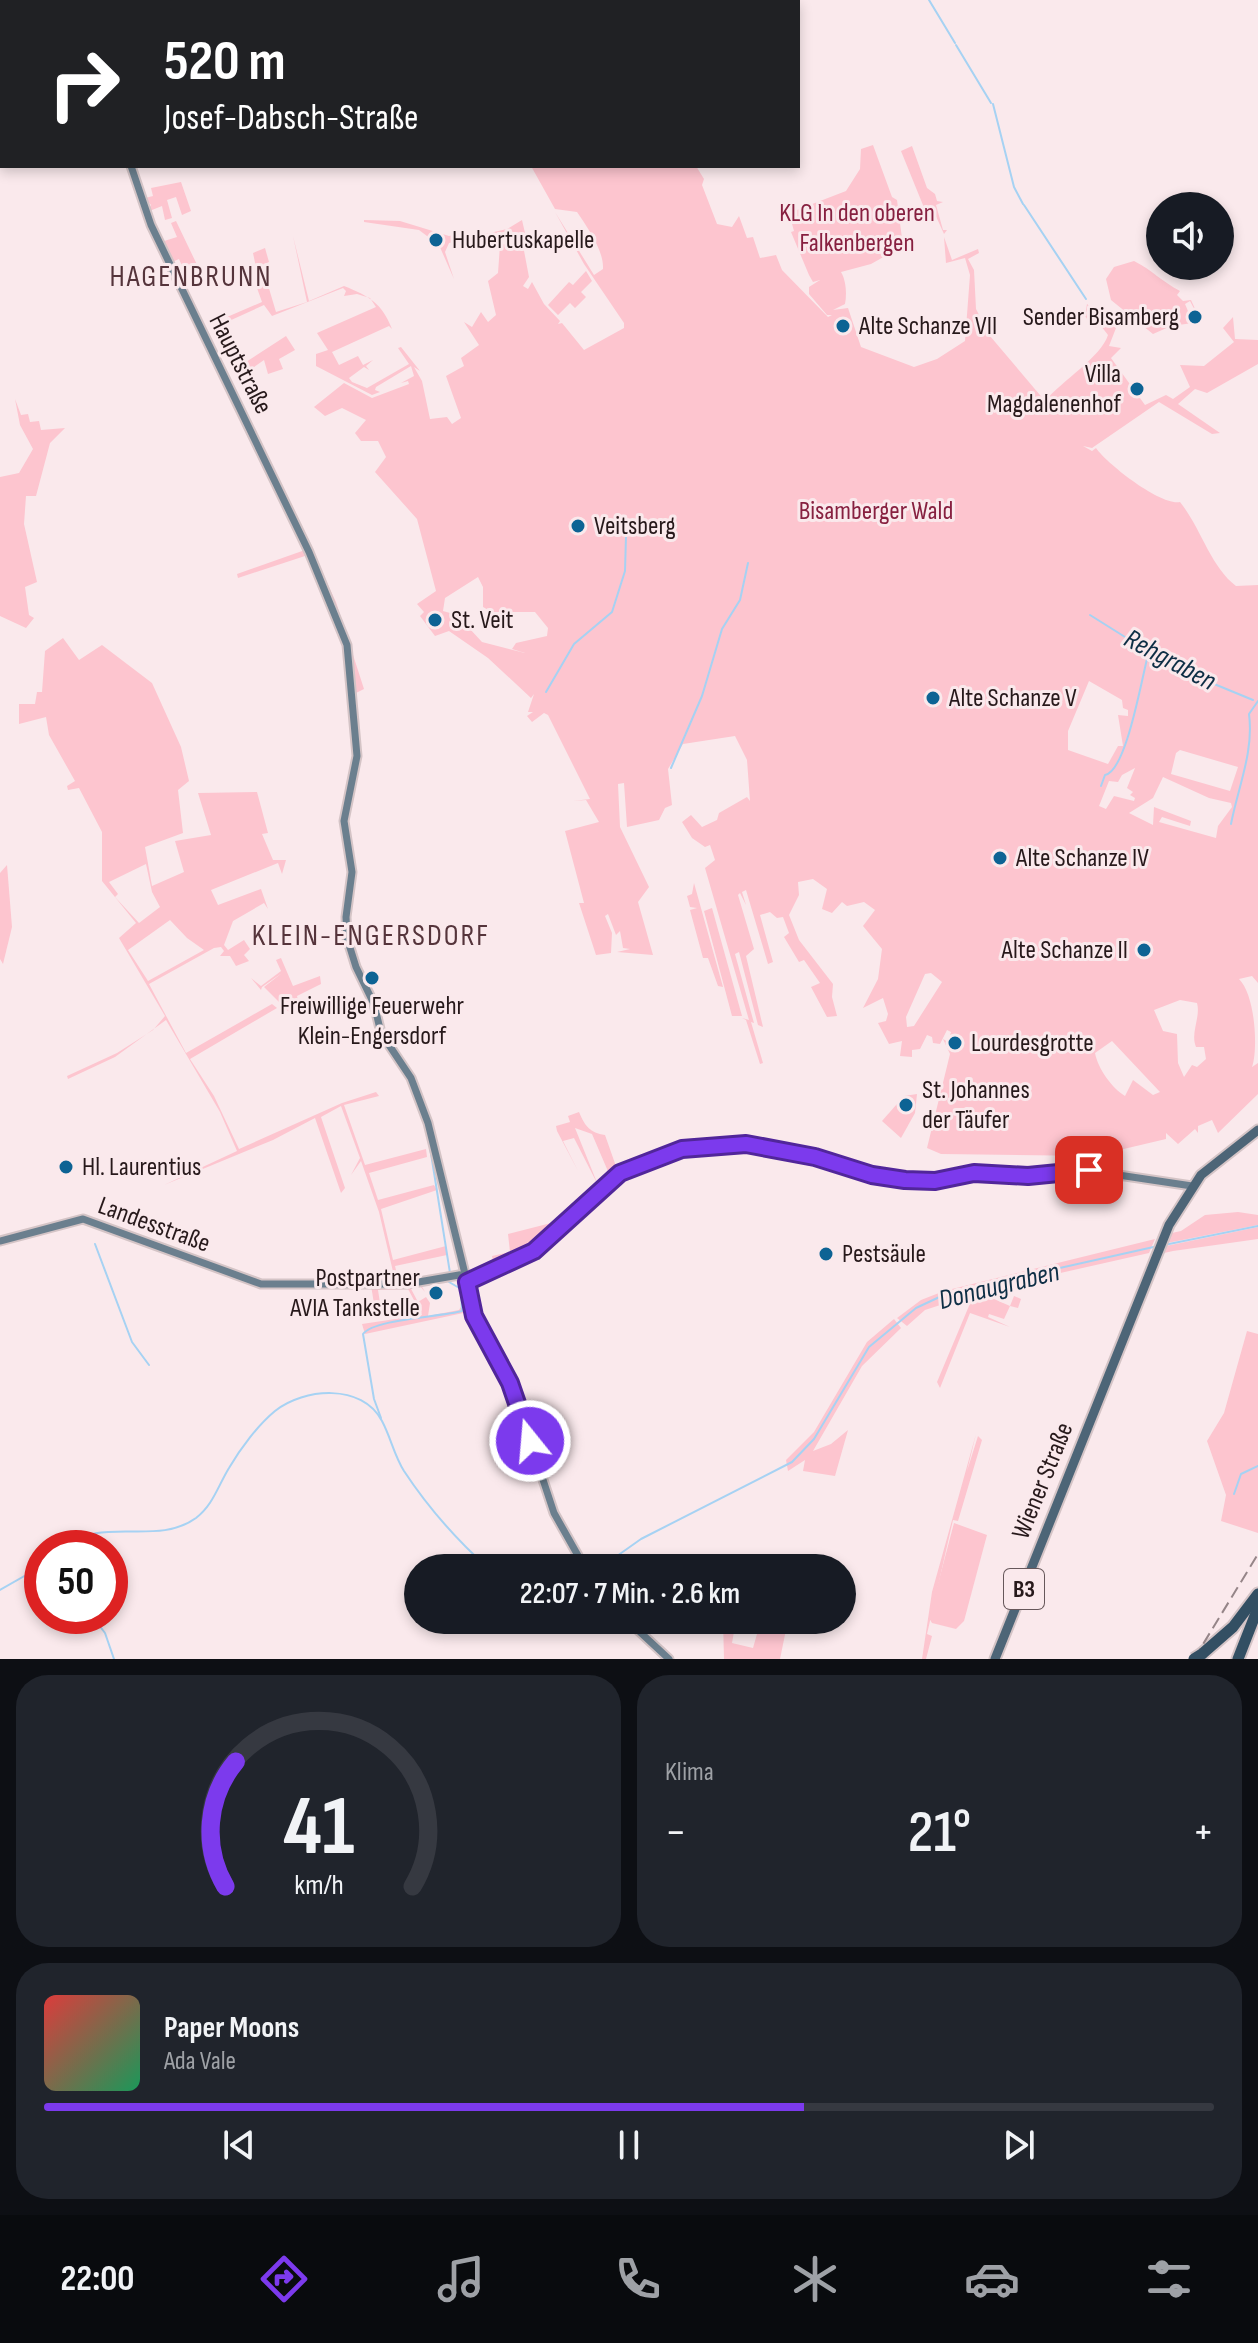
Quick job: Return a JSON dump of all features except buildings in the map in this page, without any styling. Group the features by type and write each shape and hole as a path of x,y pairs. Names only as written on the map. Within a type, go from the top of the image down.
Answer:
{"highway":[{"path":"1198,1656 1237,1623 1258,1594"},
{"path":"1241,1659 1258,1608"},
{"path":"1241,1659 1258,1620"}],"main road":[{"name":"Hauptstraße","path":"132,168 151,225 274,478 330,598 347,645 357,756 343,827 352,872 346,917 348,941 374,1004 381,1033 411,1078 428,1123 463,1278"},
{"name":"B3","path":"1193,1185 1223,1155 1258,1130"},
{"path":"577,1554 554,1513 513,1389 478,1325 463,1278 508,1265 534,1251 616,1175 671,1151 743,1144 872,1175 921,1181 968,1174 1009,1177 1085,1170 1193,1185"},
{"name":"Wiener Straße","path":"995,1659 1156,1254 1193,1185"},
{"name":"Landesstraße","path":"0,1241 83,1219 217,1270 271,1285 397,1284 463,1278"},
{"path":"642,1634 669,1659"}],"green space":[{"name":"Bisamberger Wald","path":"873,145 892,197 897,200 903,246 871,264 841,272 846,287 845,304 833,310 848,308 861,347 914,367 937,359 965,341 970,275 965,258 946,263 944,237 952,260 978,249 979,253 968,259 974,270 976,309 990,336 1045,401 1098,352 1108,335 1101,326 1094,328 1085,316 1087,304 1116,328 1109,346 1121,348 1111,358 1145,405 1166,395 1173,399 1190,387 1180,365 1204,366 1234,342 1223,328 1233,317 1235,339 1258,340 1258,364 1207,393 1195,389 1178,404 1220,433 1212,434 1159,402 1092,448 1083,446 1092,451 1096,448 1122,473 1160,498 1180,502 1227,578 1236,586 1258,585 1258,983 1252,976 1239,979 1245,987 1252,1010 1255,1037 1252,1067 1258,1063 1258,1094 1218,1133 1212,1120 1198,1126 1198,1133 1195,1129 1178,1144 1166,1133 1166,1139 1094,1156 941,1154 927,1148 950,1054 943,1039 948,1042 951,1032 947,1030 940,1044 933,1043 932,1037 927,1035 920,1049 912,1050 912,1057 900,1056 902,1041 889,1044 878,1023 886,1021 888,1014 883,998 863,1008 878,979 882,949 863,926 875,910 864,902 847,906 842,902 832,913 822,909 827,889 813,879 798,882 799,895 789,915 799,940 833,984 832,997 837,1016 827,1017 811,987 820,983 804,960 799,962 784,937 789,933 783,917 777,918 770,912 760,915 773,962 768,964 746,890 742,892 746,905 740,893 738,895 754,949 746,956 763,1027 758,1025 739,952 735,954 754,1023 751,1022 763,1063 760,1064 746,1020 742,1018 749,1020 705,868 715,860 710,845 705,847 692,838 682,822 691,815 702,827 717,820 719,813 747,797 750,801 747,760 735,736 683,744 668,769 672,805 665,808 659,820 627,827 624,783 618,784 620,827 649,887 638,902 653,955 617,952 630,949 623,948 620,931 616,935 608,914 605,916 612,933 611,953 596,955 579,903 584,903 565,831 599,822 586,800 573,801 590,799 548,715 544,713 532,722 527,716 533,712 528,712 534,694 531,698 488,658 449,631 435,636 420,616 424,612 417,604 436,591 417,519 375,472 386,457 378,441 361,441 355,433 366,420 342,408 325,416 314,407 344,383 372,398 409,384 408,381 401,383 414,376 411,366 376,387 375,390 380,392 372,395 316,366 316,354 328,350 317,333 376,307 371,300 384,313 392,329 389,326 332,352 339,365 358,356 363,365 373,360 366,366 369,370 364,367 349,378 367,388 409,364 398,348 401,347 420,371 414,367 422,381 430,419 447,417 452,424 461,418 446,376 464,366 461,358 479,345 464,322 472,327 481,312 488,322 496,315 488,281 498,273 500,245 517,241 519,235 511,231 449,243 445,252 454,279 439,245 419,230 364,220 400,221 449,236 463,233 468,238 507,229 522,220 525,233 521,235 529,277 523,286 528,289 532,282 544,304 560,321 558,324 562,323 584,350 624,328 624,323 584,264 555,212 594,275 603,269 603,262 590,232 577,212 555,209 532,168 697,168 704,179 702,185 717,224 732,227 739,216 747,238 753,237 760,258 776,255 782,270 828,317 832,315 827,315 809,294 809,287 820,280 813,282 809,275 791,232 794,231 789,213 846,191 860,169 861,149","holes":["478,577 483,587 483,607 492,612 535,612 548,628 547,636 516,643 512,649 525,653 482,642 457,615 443,611 445,598","1089,681 1122,700 1123,708 1128,710 1128,716 1118,715 1123,746 1118,746 1108,764 1068,750 1068,731","1180,750 1238,767 1230,791 1171,774 1176,753","1135,768 1127,788 1133,792 1130,795 1135,798 1134,801 1114,796 1106,809 1099,806 1109,781 1118,782 1122,775","1163,777 1209,798 1231,803 1232,807 1218,826 1216,838 1159,822 1162,817 1190,826 1191,821 1154,807 1153,825 1129,813 1153,798","931,973 942,982 914,1026 907,1027 906,1017 925,974","1180,1000 1197,1003 1194,1042 1196,1047 1204,1047 1206,1059 1197,1067 1192,1065 1184,1077 1178,1063 1177,1034 1163,1031 1154,1010","1112,1041 1160,1092 1153,1095 1133,1080 1125,1096 1106,1078 1095,1053"]},
{"path":"912,146 927,188 935,194 937,201 943,202 936,205 943,230 947,230 944,234 935,214 927,215 901,151"},
{"path":"181,182 191,211 182,215 176,197 167,200 172,218 165,220 162,206 147,212 151,205 145,198 153,196 151,188"},
{"path":"176,221 200,271 186,275 179,259 170,263 161,242 177,237 171,223"},
{"path":"293,236 309,301 344,286 368,297 357,294 344,296 346,291 343,288 272,316 264,305 229,321 227,317 262,302 253,253 265,248 269,262 262,265 276,312 307,302"},
{"path":"1134,261 1146,268 1146,280 1163,280 1180,291 1177,295 1183,301 1191,300 1202,324 1190,301 1185,304 1193,323 1171,326 1153,334 1111,300 1106,279 1114,267"},
{"path":"586,271 592,281 581,292 586,297 575,308 570,303 558,315 548,305 569,282 573,285"},
{"path":"286,336 295,350 279,359 283,369 268,374 264,360 247,372 246,362"},
{"path":"15,399 21,415 28,414 30,422 39,421 41,430 65,428 50,443 36,496 26,496 24,524 37,582 25,587 29,615 34,618 26,628 0,616 0,477 19,473 33,449 20,425"},
{"path":"280,483 336,602 364,689 356,693 361,755 354,757 346,648 313,566 305,556 238,578 237,574 305,550 276,486"},
{"path":"63,638 79,660 102,645 152,683 181,747 189,781 178,790 183,833 145,847 152,886 184,872 175,841 211,835 198,793 257,792 268,833 262,834 273,860 286,860 282,874 278,863 211,890 218,905 261,889 268,909 264,903 233,921 224,945 228,950 244,940 250,949 244,955 249,961 236,966 230,956 220,956 224,951 221,947 214,948 149,984 186,1053 272,1004 277,1008 190,1059 214,1096 239,1149 342,1103 376,1092 379,1096 344,1105 365,1165 426,1149 427,1157 369,1173 378,1200 434,1185 437,1190 381,1209 393,1260 446,1246 447,1255 395,1266 399,1282 395,1280 379,1212 361,1161 351,1175 360,1158 341,1106 321,1117 345,1188 341,1193 315,1118 273,1140 164,1185 237,1151 220,1112 166,1020 154,1028 165,1016 119,938 136,923 102,881 102,832 79,788 68,790 67,786 75,781 49,735 46,717 19,724 19,704 35,704 37,692 42,692 45,651","holes":["146,864 152,892 160,907 139,923 115,897 118,894 109,882","170,920 204,950 148,981 128,950"]},
{"path":"7,865 12,927 3,964 0,959 0,873"},
{"path":"694,883 723,987 718,986 708,958 703,958 690,910 697,908 690,907 687,896 692,894"},
{"path":"712,908 742,1016 732,1016 704,911"},
{"path":"281,958 293,986 320,976 321,984 297,996 299,1005 307,1007 292,1015 264,987 282,973 262,987 261,990 251,978 261,986 281,971 276,960"},
{"path":"146,1034 115,1057 68,1079 67,1076 117,1053"},
{"path":"917,1094 915,1113 901,1138 882,1121 904,1096"},
{"path":"579,1112 589,1128 605,1135 618,1172 610,1176 592,1134 575,1128 598,1185 574,1138 563,1141 578,1171 557,1131 556,1126 570,1122 568,1116"},
{"path":"572,1212 526,1253 494,1268 492,1256 510,1252 508,1234 555,1222"},
{"path":"1238,1212 1258,1215 1258,1225 1162,1244 1167,1234 1181,1231 1205,1215"},
{"path":"1258,1227 1258,1239 1173,1251 1164,1253 1158,1261 1161,1247"},
{"path":"1155,1239 1149,1253 985,1290 987,1296 992,1290 994,1299 1010,1306 1004,1319 989,1314 988,1317 1010,1327 970,1313 940,1388 937,1382 974,1294 925,1310 907,1326 897,1318 921,1300 944,1291"},
{"path":"371,1285 421,1285 425,1292 420,1286 410,1287 418,1302 426,1297 430,1303 428,1316 459,1310 465,1300 468,1312 365,1334 362,1324 422,1315 408,1289 378,1290 380,1303 374,1304"},
{"path":"1014,1296 1021,1299 1018,1308 1010,1306"},
{"path":"894,1319 901,1328 862,1366 813,1451 831,1444 848,1430 835,1476 803,1471 805,1460 788,1471 786,1460 814,1432 867,1342"},
{"path":"1247,1331 1258,1334 1258,1533 1221,1521 1226,1495 1207,1441 1224,1413"},
{"path":"976,1434 967,1471 978,1436 982,1440 958,1521 953,1520 927,1634 932,1636 926,1659 922,1659 932,1592"},
{"path":"954,1523 987,1535 964,1621 956,1629 932,1623 929,1618"},
{"path":"723,1634 734,1634 732,1643 753,1648 757,1634 785,1634 780,1659 724,1659"}],"waterway":[{"path":"929,0 955,43"},
{"path":"956,45 991,103"},
{"path":"993,104 1014,187 1023,204"},
{"path":"1024,205 1086,299"},
{"path":"546,692 574,644 612,612 625,571 626,536"},
{"path":"671,768 702,696 722,629 740,600 748,563"},
{"name":"Rehgraben","path":"1090,615 1141,647 1167,655 1202,679 1253,700"},
{"path":"1101,786 1105,775 1113,770 1127,740 1149,651"},
{"path":"1231,824 1247,756 1249,714 1258,701"},
{"path":"429,1141 450,1273"},
{"name":"Donaugraben","path":"1164,1245 1258,1226"},
{"path":"95,1244 132,1342 149,1365"},
{"name":"Donaugraben","path":"620,1554 641,1539 792,1462 814,1439 869,1347 916,1308 948,1293 1158,1246"},
{"path":"381,1418 374,1399 363,1334 380,1325 462,1311 461,1289 449,1282"},
{"name":"Donaugraben","path":"128,1532 164,1530 196,1518 211,1501 244,1445 275,1411 301,1398 332,1393 361,1400 373,1409 413,1484 473,1554"},
{"path":"1234,1494 1241,1474 1258,1466"},
{"name":"Donaugraben","path":"0,1590 24,1576"},
{"path":"105,1634 114,1659"}],"railway":[{"path":"1194,1659 1258,1554"}],"place":[{"name":"Hubertuskapelle","path":"436,240"},
{"name":"Sender Bisamberg","path":"1195,317"},
{"name":"Alte Schanze VII","path":"843,326"},
{"name":"Villa Magdalenenhof","path":"1137,389"},
{"name":"Veitsberg","path":"578,526"},
{"name":"St. Veit","path":"435,620"},
{"name":"Alte Schanze V","path":"933,698"},
{"name":"Alte Schanze IV","path":"1000,858"},
{"name":"Alte Schanze II","path":"1144,950"},
{"name":"Freiwillige Feuerwehr Klein-Engersdorf","path":"372,978"},
{"name":"Lourdesgrotte","path":"955,1043"},
{"name":"St. Johannes der Täufer","path":"906,1105"},
{"name":"Hl. Laurentius","path":"66,1167"},
{"name":"Pestsäule","path":"826,1254"},
{"name":"Postpartner AVIA Tankstelle","path":"436,1293"}],"district":[{"name":"HAGENBRUNN","path":"191,277"},
{"name":"KLEIN-ENGERSDORF","path":"371,936"}],"route":[{"path":"530,1441 510,1383 474,1316 467,1297 467,1282 474,1276 511,1264 534,1251 592,1194 630,1167 671,1151 739,1144 815,1157 872,1175 905,1180 935,1181 974,1173 1009,1177 1089,1170"}],"park label":[{"name":"KLG In den oberen Falkenbergen","path":"857,228"}]}
